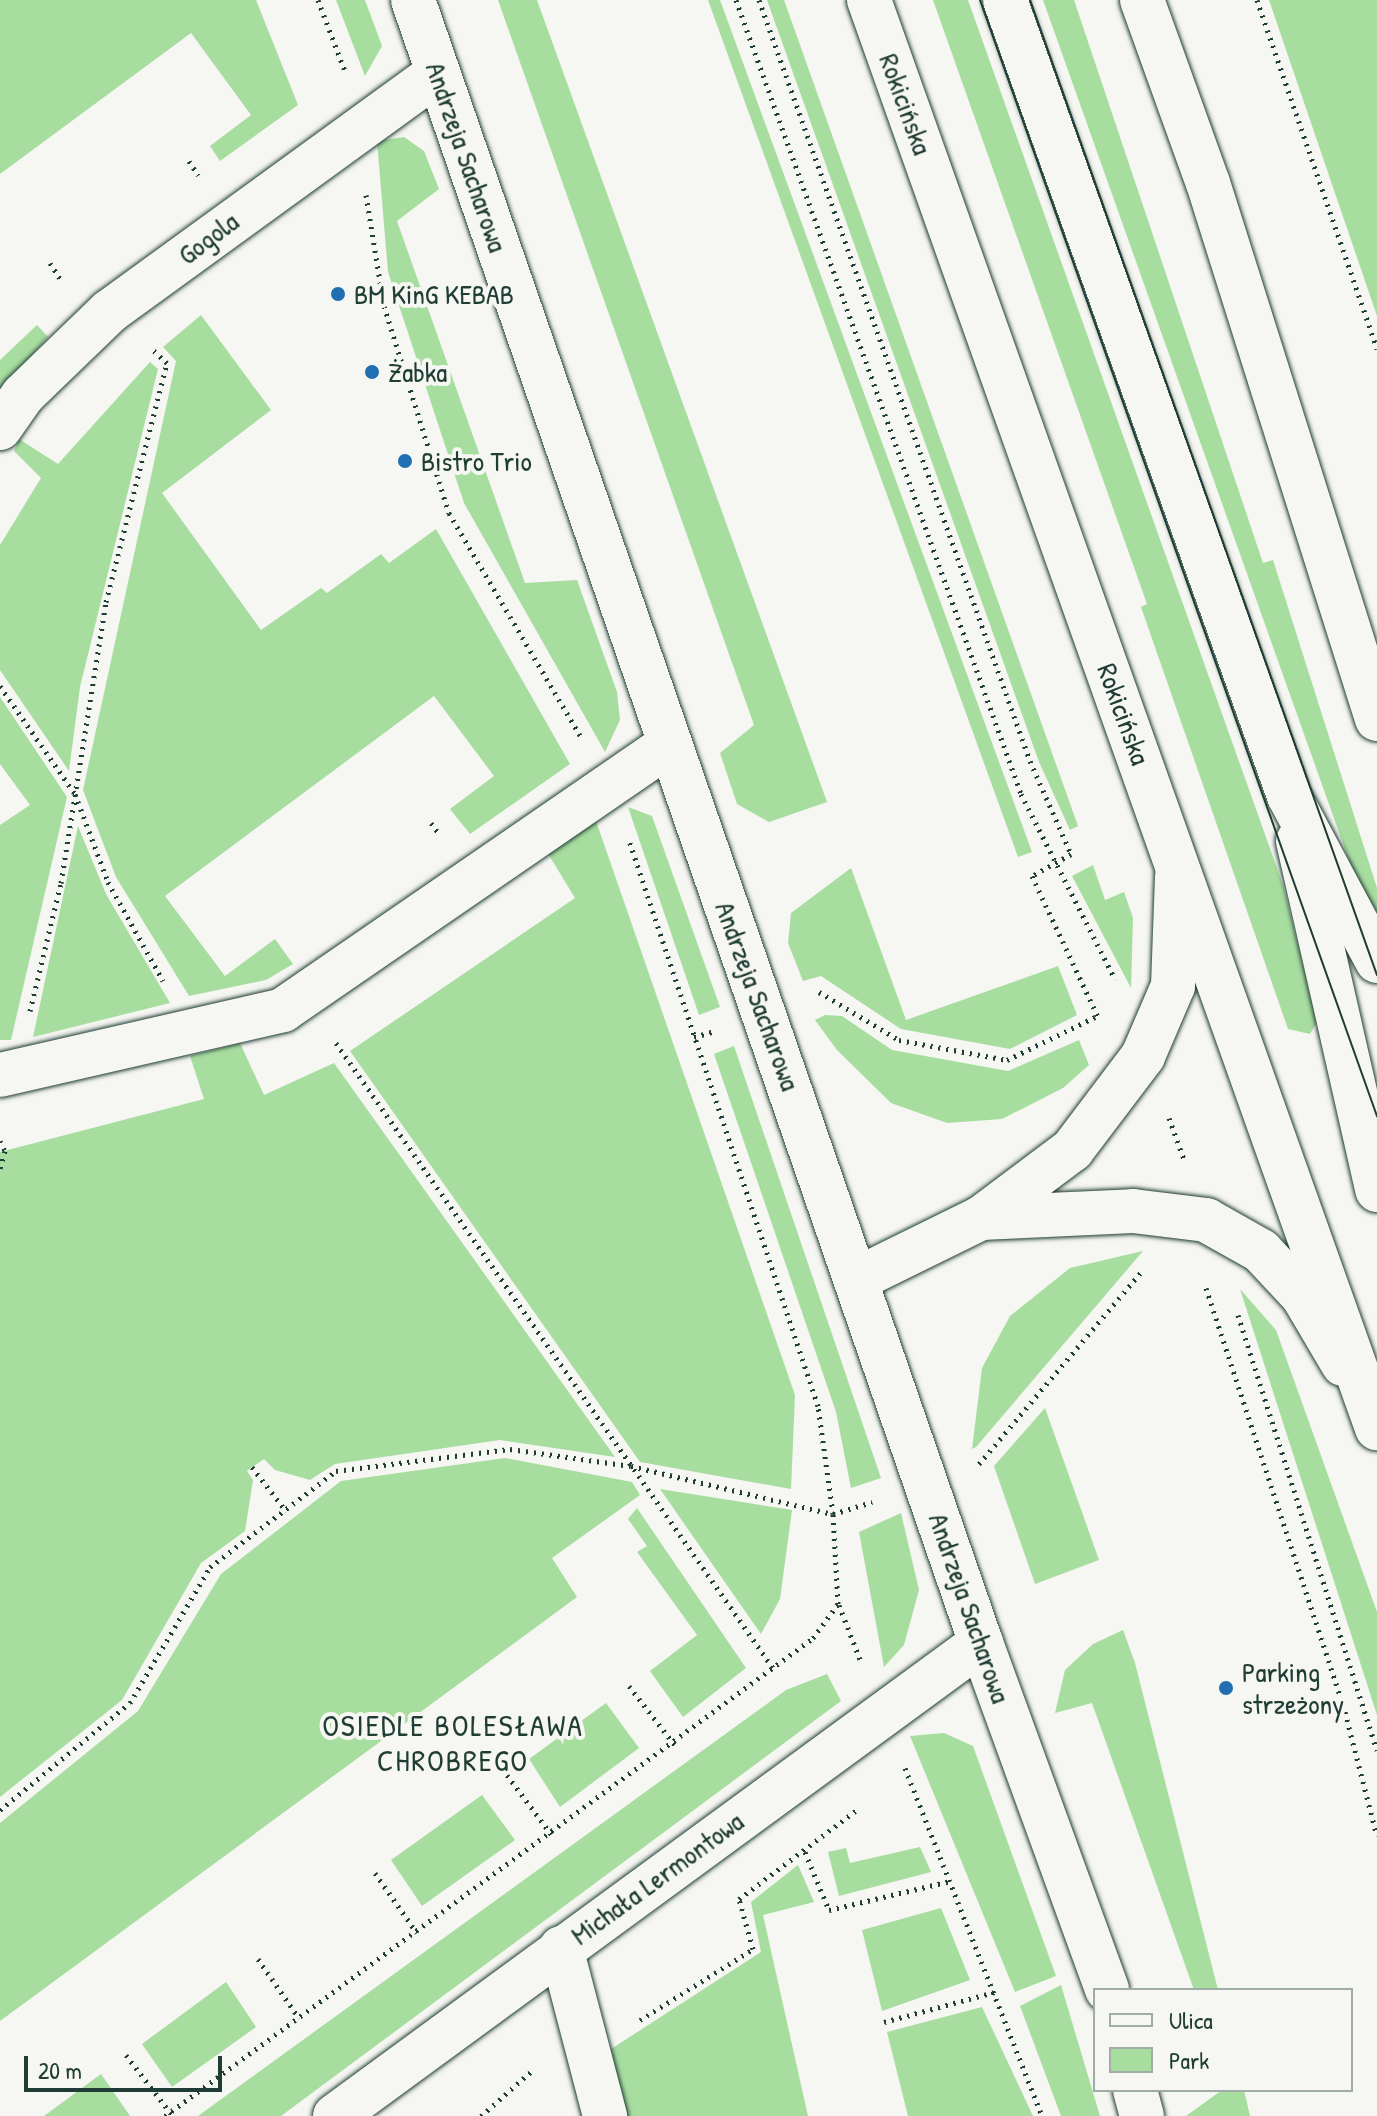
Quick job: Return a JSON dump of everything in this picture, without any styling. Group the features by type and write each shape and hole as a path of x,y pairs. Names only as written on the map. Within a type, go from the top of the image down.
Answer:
{"street":[{"name":"Andrzeja Sacharowa","path":"413,0 669,745 859,1278 981,1643 1106,1988"},
{"name":"Rokicińska","path":"869,0 1376,1416"},
{"path":"1005,0 1289,796 1377,1190"},
{"path":"1142,0 1208,183 1377,719"},
{"name":"Gogola","path":"0,428 23,395 110,311 437,73"},
{"path":"0,1075 269,1015 305,999 669,745"},
{"path":"1289,796 1377,961"},
{"path":"859,1278 981,1218 1072,1150 1133,1071 1173,986 1179,922 1176,857"},
{"path":"981,1218 1075,1211 1186,1218 1261,1251 1303,1296 1376,1416"},
{"name":"Michała Lermontowa","path":"335,2116 981,1643"},
{"path":"561,1948 605,2116"},
{"path":"1136,2092 1142,2116"}],"path":[{"path":"736,0 1006,755 1053,864 1105,955 1133,1071 1377,1750"},
{"path":"759,0 1030,761 1071,854 1032,876 1097,1016 1133,1071"},
{"path":"1257,0 1377,349"},
{"path":"28,1019 75,794 106,602 167,363"},
{"path":"0,686 75,794 108,882 165,984"},
{"path":"694,1037 765,1014 819,992 899,1040 1007,1060 1097,1016"},
{"path":"305,999 775,1671"},
{"path":"0,1141 0,1169"},
{"path":"1186,1218 1178,1246 1204,1281 1343,1704 1377,1836"},
{"path":"1042,2116 998,1991 838,1604 833,1514 978,1466 1148,1264"},
{"path":"0,1810 130,1703 210,1567 336,1471 510,1449 631,1466"},
{"path":"252,1467 286,1511"},
{"path":"126,2055 169,2115 775,1671 813,1638 838,1604"},
{"path":"629,1686 675,1745"},
{"path":"895,1779 906,1770"},
{"path":"507,1775 551,1834"},
{"path":"481,2116 513,2082 587,2044 622,2032 753,1949 739,1899 805,1852 861,1806"},
{"path":"805,1852 829,1910 951,1881"},
{"path":"375,1873 417,1933"},
{"path":"258,1959 299,2018"},
{"path":"884,2022 998,1991"}],"green space":[{"path":"0,0 256,0 298,105 220,161 210,146 251,115 191,33 0,174"},
{"path":"336,0 365,0 382,46 365,76"},
{"path":"498,0 537,0 827,802 769,822 737,804 720,753 754,725"},
{"path":"708,0 720,0 1032,852 1018,857"},
{"path":"767,0 784,0 1078,826 1070,830 1039,762"},
{"path":"933,0 968,0 1283,885 1317,1022 1310,1034 1288,1029 1141,607 1147,604"},
{"path":"1043,0 1074,0 1263,563 1273,560 1377,888 1377,923 1352,869"},
{"path":"1269,0 1377,0 1377,316"},
{"path":"404,137 424,151 439,189 397,221 525,583 577,580 617,692 620,720 605,752 464,503 388,272 377,141"},
{"path":"201,315 271,410 162,493 261,630 321,588 327,593 381,554 389,563 436,529 570,764 470,834 450,809 494,776 434,696 165,896 225,976 275,939 293,964 266,980 189,996 116,877 83,790 176,361 163,347"},
{"path":"37,325 48,337 0,392 0,360"},
{"path":"150,362 158,369 80,687 69,771 0,670 0,545 41,478 14,451 19,439 58,464"},
{"path":"0,697 67,797 11,1040 0,1040 0,825 30,805 0,764"},
{"path":"628,807 652,816 720,1007 699,1015"},
{"path":"596,821 795,1395 791,1489 640,1462 350,1051 575,898 547,852"},
{"path":"78,826 106,894 170,1003 33,1037"},
{"path":"1093,865 1105,900 1124,892 1133,918 1131,988 1072,876"},
{"path":"851,868 906,1020 1058,966 1077,1015 1010,1049 901,1029 821,976 803,981 788,943 791,913"},
{"path":"825,1015 842,1016 892,1050 1008,1071 1079,1040 1089,1065 1063,1088 1002,1119 947,1123 891,1103 837,1050 815,1020"},
{"path":"240,1043 264,1095 334,1063 615,1457 500,1440 335,1464 310,1480 275,1470 264,1459 247,1471 253,1480 245,1531 201,1563 122,1700 0,1797 0,1152 204,1099 190,1056"},
{"path":"734,1046 881,1478 851,1488 836,1412 714,1054"},
{"path":"1143,1251 972,1449 982,1368 1010,1316 1070,1268"},
{"path":"1240,1289 1276,1330 1377,1612 1377,1715"},
{"path":"1045,1408 1099,1560 1035,1584 994,1466"},
{"path":"505,1458 632,1482 640,1495 552,1558 577,1597 0,2021 0,1823 138,1711 221,1574 341,1481"},
{"path":"660,1489 792,1510 780,1599 761,1634"},
{"path":"637,1508 746,1668 683,1717 650,1671 697,1635 637,1552 647,1546 628,1519"},
{"path":"901,1513 919,1590 904,1645 884,1667 859,1532"},
{"path":"1123,1630 1135,1663 1217,1988 1193,1988 1092,1703 1055,1713 1065,1670 1093,1644"},
{"path":"827,1674 841,1701 281,2116 198,2116 786,1690"},
{"path":"606,1703 639,1748 560,1807 529,1759"},
{"path":"944,1733 973,1746 1056,1976 1015,1992 910,1736"},
{"path":"482,1795 515,1840 422,1906 391,1860"},
{"path":"920,1847 931,1872 839,1896 828,1852 846,1848 850,1863"},
{"path":"798,1865 814,1902 763,1915 808,2116 624,2116 608,2051 761,1952 751,1902"},
{"path":"941,1908 970,1980 882,2011 862,1930"},
{"path":"226,1982 256,2027 172,2087 142,2044"},
{"path":"1061,1985 1100,2116 1061,2116 1020,2006"},
{"path":"982,2007 1033,2116 908,2116 887,2032"},
{"path":"101,2074 130,2116 44,2116"},
{"path":"1219,2092 1244,2092 1250,2116 1186,2116"}],"tram line":[{"path":"980,0 1377,1116"},
{"path":"1030,0 1377,975"}],"place":[{"name":"BM KinG KEBAB","path":"338,294"},
{"name":"Żabka","path":"372,372"},
{"name":"Bistro Trio","path":"405,461"},
{"name":"Parking strzeżony","path":"1226,1688"}],"district":[{"name":"OSIEDLE BOLESŁAWA CHROBREGO","path":"453,1742"}]}
